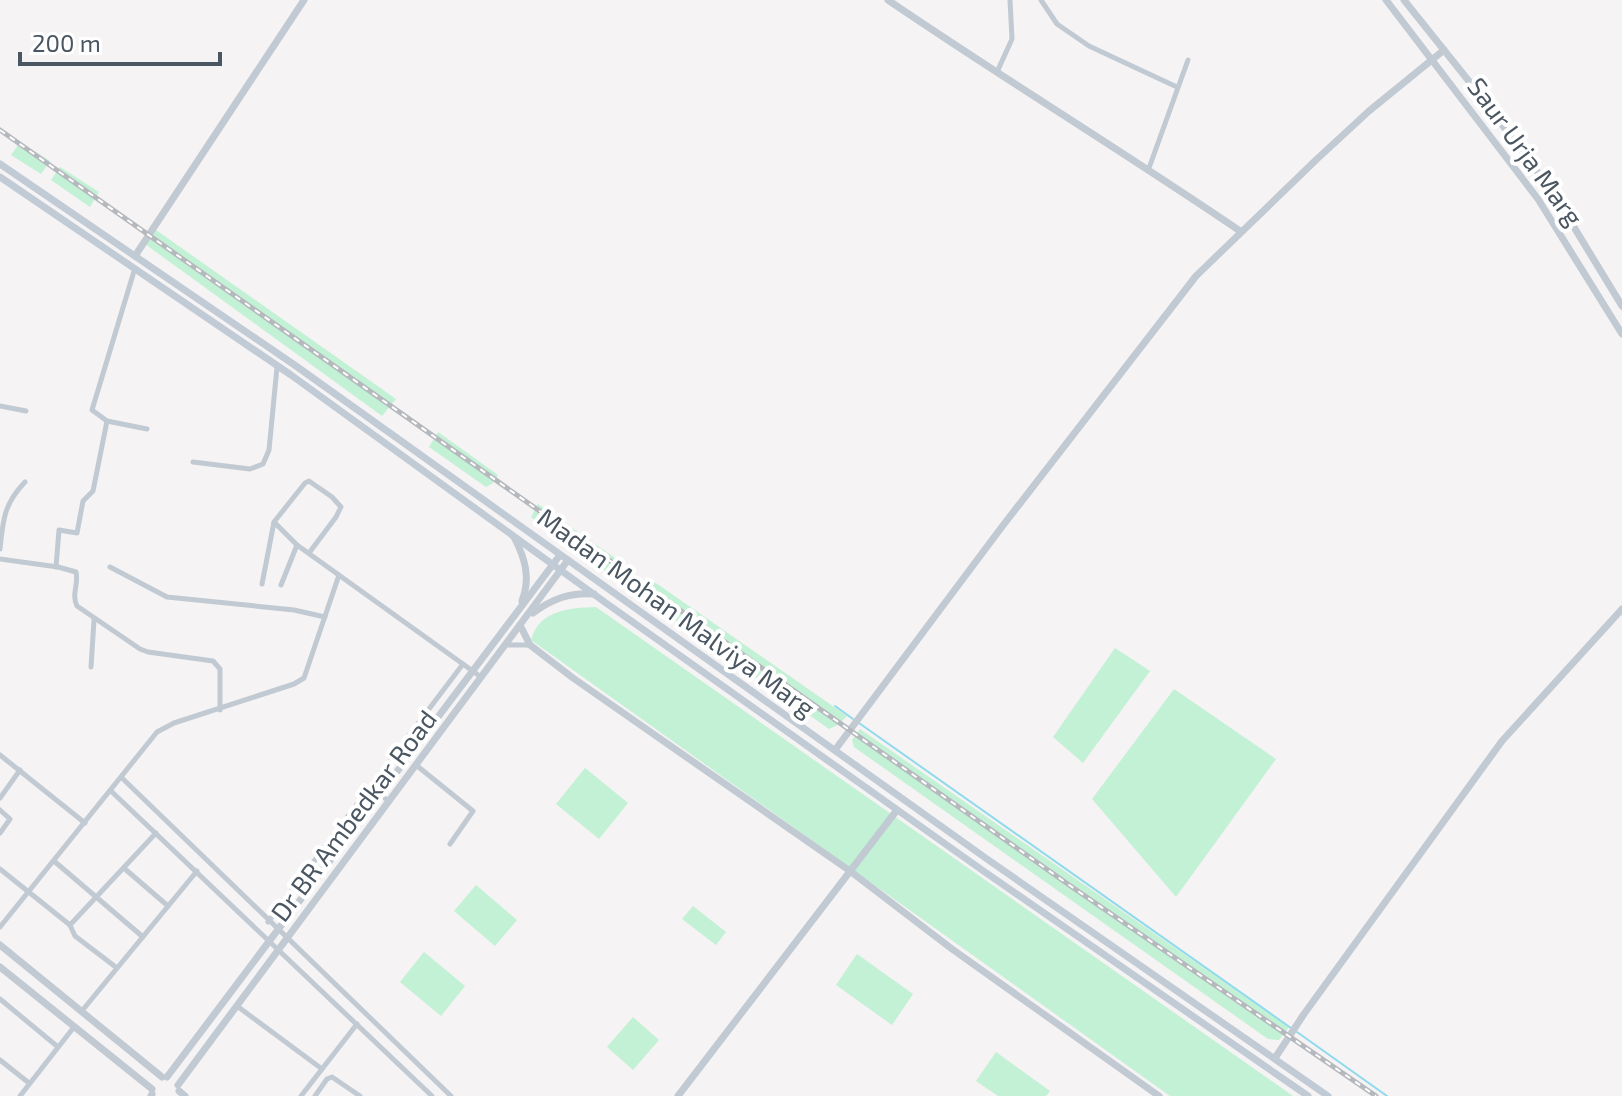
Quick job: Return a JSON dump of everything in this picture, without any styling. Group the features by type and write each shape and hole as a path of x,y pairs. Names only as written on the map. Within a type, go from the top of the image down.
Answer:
{"main road":[{"name":"Madan Mohan Malviya Marg","path":"0,164 296,366 1328,1096"},
{"name":"Madan Mohan Malviya Marg","path":"0,177 278,366 897,810 1308,1096"}],"street":[{"path":"135,256 304,0"},
{"path":"888,0 996,73 1149,168 1240,231"},
{"path":"996,73 1012,39 1010,0"},
{"path":"1041,0 1057,24 1089,46 1177,87"},
{"name":"Saur Urja Marg","path":"1386,0 1538,199 1622,334"},
{"name":"Saur Urja Marg","path":"1404,0 1552,191 1622,306"},
{"path":"835,750 1144,340 1196,276 1369,111 1444,50"},
{"path":"1149,168 1188,60"},
{"path":"135,268 92,404 94,414 107,421 147,429"},
{"path":"193,462 250,469 263,464 269,450 278,366"},
{"path":"0,406 26,411"},
{"path":"56,567 59,530 77,533 83,501 93,491 107,421"},
{"path":"262,584 274,522 308,481 340,504 336,517 309,553"},
{"path":"0,549 10,497 25,482"},
{"path":"0,493 10,497"},
{"path":"274,522 297,545 482,678"},
{"path":"513,536 524,557 528,578 518,611"},
{"path":"281,585 297,545"},
{"name":"Dr BR Ambedkar Road","path":"152,1094 154,1082 165,1077 278,931 560,555"},
{"path":"0,559 76,572 74,601 80,611 148,652 213,661 220,669 220,710"},
{"name":"Dr BR Ambedkar Road","path":"180,1092 237,1006 508,645 568,560"},
{"path":"110,567 167,597 294,610 325,617"},
{"path":"0,927 157,732 174,723 220,710 304,678 339,575"},
{"path":"594,594 577,592 555,599 523,621 530,645 850,871 952,949 1159,1096"},
{"path":"1275,1058 1502,741 1622,609"},
{"path":"91,667 94,620"},
{"path":"508,645 530,645"},
{"path":"268,922 463,664"},
{"path":"0,755 85,823"},
{"path":"416,765 473,811 450,844"},
{"path":"0,798 20,770"},
{"path":"122,778 451,1096"},
{"path":"369,788 389,801"},
{"path":"111,791 432,1096"},
{"path":"0,810 10,819 0,833"},
{"path":"678,1096 897,810"},
{"path":"70,925 156,833"},
{"path":"54,861 143,937"},
{"path":"0,869 70,925 75,936 117,968"},
{"path":"125,869 168,906"},
{"path":"81,1012 197,871"},
{"path":"0,945 180,1092"},
{"path":"0,967 152,1094"},
{"path":"0,999 58,1047"},
{"path":"237,1006 322,1069"},
{"path":"350,1017 357,1007"},
{"path":"301,1096 357,1024"},
{"path":"20,1096 74,1027"},
{"path":"0,1060 29,1083"},
{"path":"315,1096 332,1077 351,1093 360,1096"}],"green space":[{"path":"20,142 50,161 41,174 11,155"},
{"path":"60,167 99,192 90,207 51,180"},
{"path":"156,230 396,399 382,416 145,244"},
{"path":"438,432 498,475 493,483 486,487 429,447"},
{"path":"538,504 618,560 608,573 531,517"},
{"path":"653,581 847,716 829,729 644,598"},
{"path":"596,607 1293,1096 1170,1096 531,640 535,630 548,617 566,610"},
{"path":"1115,648 1150,671 1083,763 1053,737"},
{"path":"1174,689 1276,759 1176,897 1092,799"},
{"path":"860,729 1289,1027 1279,1040 1268,1039 854,747 852,740"},
{"path":"585,768 628,803 599,839 556,804"},
{"path":"476,885 517,920 495,946 454,911"},
{"path":"693,906 726,932 716,945 682,919"},
{"path":"424,952 465,986 441,1016 400,982"},
{"path":"857,954 913,994 892,1025 836,985"},
{"path":"633,1017 659,1040 633,1070 607,1047"},
{"path":"996,1052 1050,1091 1046,1096 998,1096 976,1081"}],"waterway":[{"path":"835,706 853,719"},
{"path":"859,723 1291,1028"},
{"path":"1297,1032 1387,1096"}],"railway":[{"path":"0,130 1072,887 1376,1096"}]}
